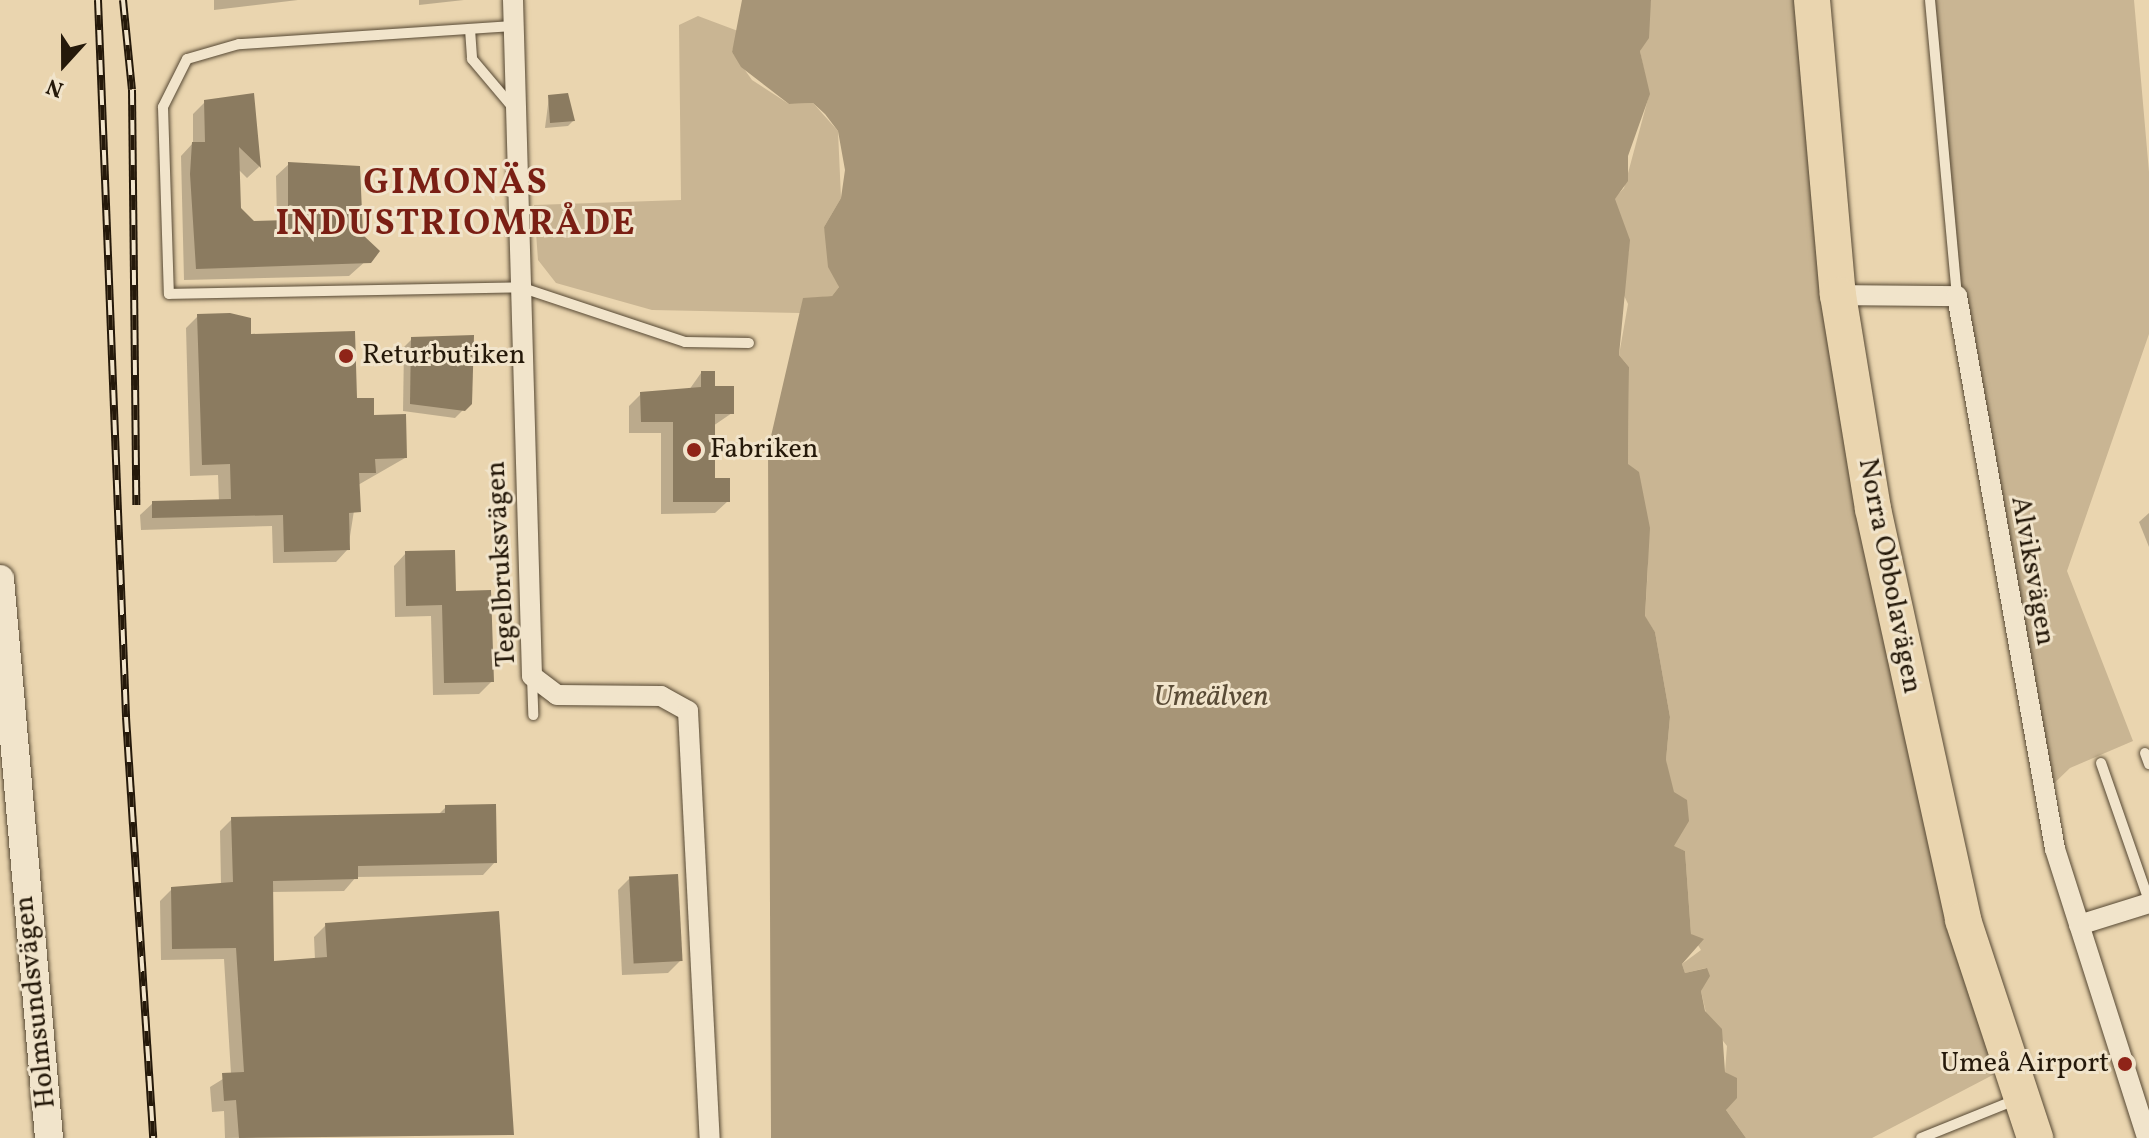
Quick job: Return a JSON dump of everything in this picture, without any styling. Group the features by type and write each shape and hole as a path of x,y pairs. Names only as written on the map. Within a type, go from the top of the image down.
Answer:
{"highway":[{"name":"Norra Obbolavägen","path":"1812,0 1838,295 1873,509 1963,920 2035,1138"}],"main road":[{"name":"Holmsundsvägen","path":"0,579 49,1138"}],"street":[{"name":"Tegelbruksvägen","path":"513,0 532,676 557,695 661,696 688,711 710,1138"},
{"path":"1838,295 1957,296"},
{"name":"Alviksvägen","path":"1957,296 2055,849 2147,1138"},
{"path":"2079,925 2149,902"}],"lane":[{"name":"Alviksvägen","path":"1930,0 1957,296"},
{"path":"513,26 239,44 187,59 163,107 169,294 520,287 685,342 749,343"},
{"path":"470,29 472,59 501,102 516,110"},
{"path":"532,676 533,715"},
{"path":"2101,763 2149,902"},
{"path":"1921,1138 2021,1097"}],"shaded area":[{"path":"1651,0 1812,0 1838,295 2010,1066 1872,1138 1746,1138 1726,1110 1737,1079 1725,1072 1727,1046 1708,1022 1701,991 1706,968 1685,973 1682,964 1701,950 1691,934 1685,851 1674,847 1666,760 1670,717 1655,632 1645,617 1648,566 1628,464 1629,367 1619,355 1628,304 1620,287 1629,250 1614,199 1624,188 1649,95 1640,51"},
{"path":"1930,0 2134,0 2149,172 2149,334 2067,571 2133,741 2070,768 2045,792 1957,296"},
{"path":"698,16 738,31 732,52 752,80 789,104 813,103 838,131 841,198 824,227 839,287 832,296 804,299 800,313 652,310 556,283 538,260 534,205 681,200 679,25"}],"water":[{"name":"Umeälven","path":"742,0 1651,0 1649,38 1640,51 1650,94 1628,156 1628,181 1615,199 1630,240 1619,355 1629,367 1628,464 1639,472 1650,528 1645,616 1655,632 1670,717 1666,760 1674,792 1687,800 1689,821 1674,846 1685,851 1691,934 1704,939 1682,964 1685,973 1707,968 1710,976 1701,991 1705,1011 1722,1029 1725,1072 1737,1078 1737,1098 1726,1110 1746,1138 771,1138 768,449 803,298 832,296 839,287 828,267 824,227 841,198 845,170 838,131 825,114 813,103 789,104 741,67 732,52"}],"building":[{"path":"254,93 261,168 239,147 241,208 254,221 288,220 288,162 360,166 363,235 380,251 371,263 196,269 190,174 192,142 205,142 204,100"},
{"path":"568,93 575,121 550,123 548,95"},
{"path":"230,313 251,318 251,334 355,331 357,398 374,398 374,415 406,414 407,458 375,459 376,473 359,473 361,512 349,513 350,550 284,552 283,515 152,518 152,501 231,499 230,464 202,465 197,314"},
{"path":"474,335 472,404 465,411 410,404 411,337"},
{"name":"Fabriken","path":"701,371 715,371 715,386 734,386 734,414 715,414 715,478 730,478 730,502 673,502 673,422 641,422 640,392 701,387"},
{"path":"455,550 456,591 491,590 494,682 444,683 442,605 406,606 405,551"},
{"path":"496,804 497,863 358,866 358,879 273,881 274,961 327,957 325,923 499,911 514,1135 239,1138 236,1100 224,1101 222,1073 244,1072 236,948 172,949 171,887 233,882 231,817 445,813 445,805"},
{"path":"678,874 683,961 634,963 629,877"}],"railway":[{"path":"98,0 126,717 153,1138"},
{"path":"123,0 132,90 136,505"}],"place":[{"name":"Returbutiken","path":"346,356"},
{"name":"Fabriken","path":"694,450"},
{"name":"Umeå Airport","path":"2125,1064"}],"district":[{"name":"GIMONÄS INDUSTRIOMRÅDE","path":"456,204"}]}
